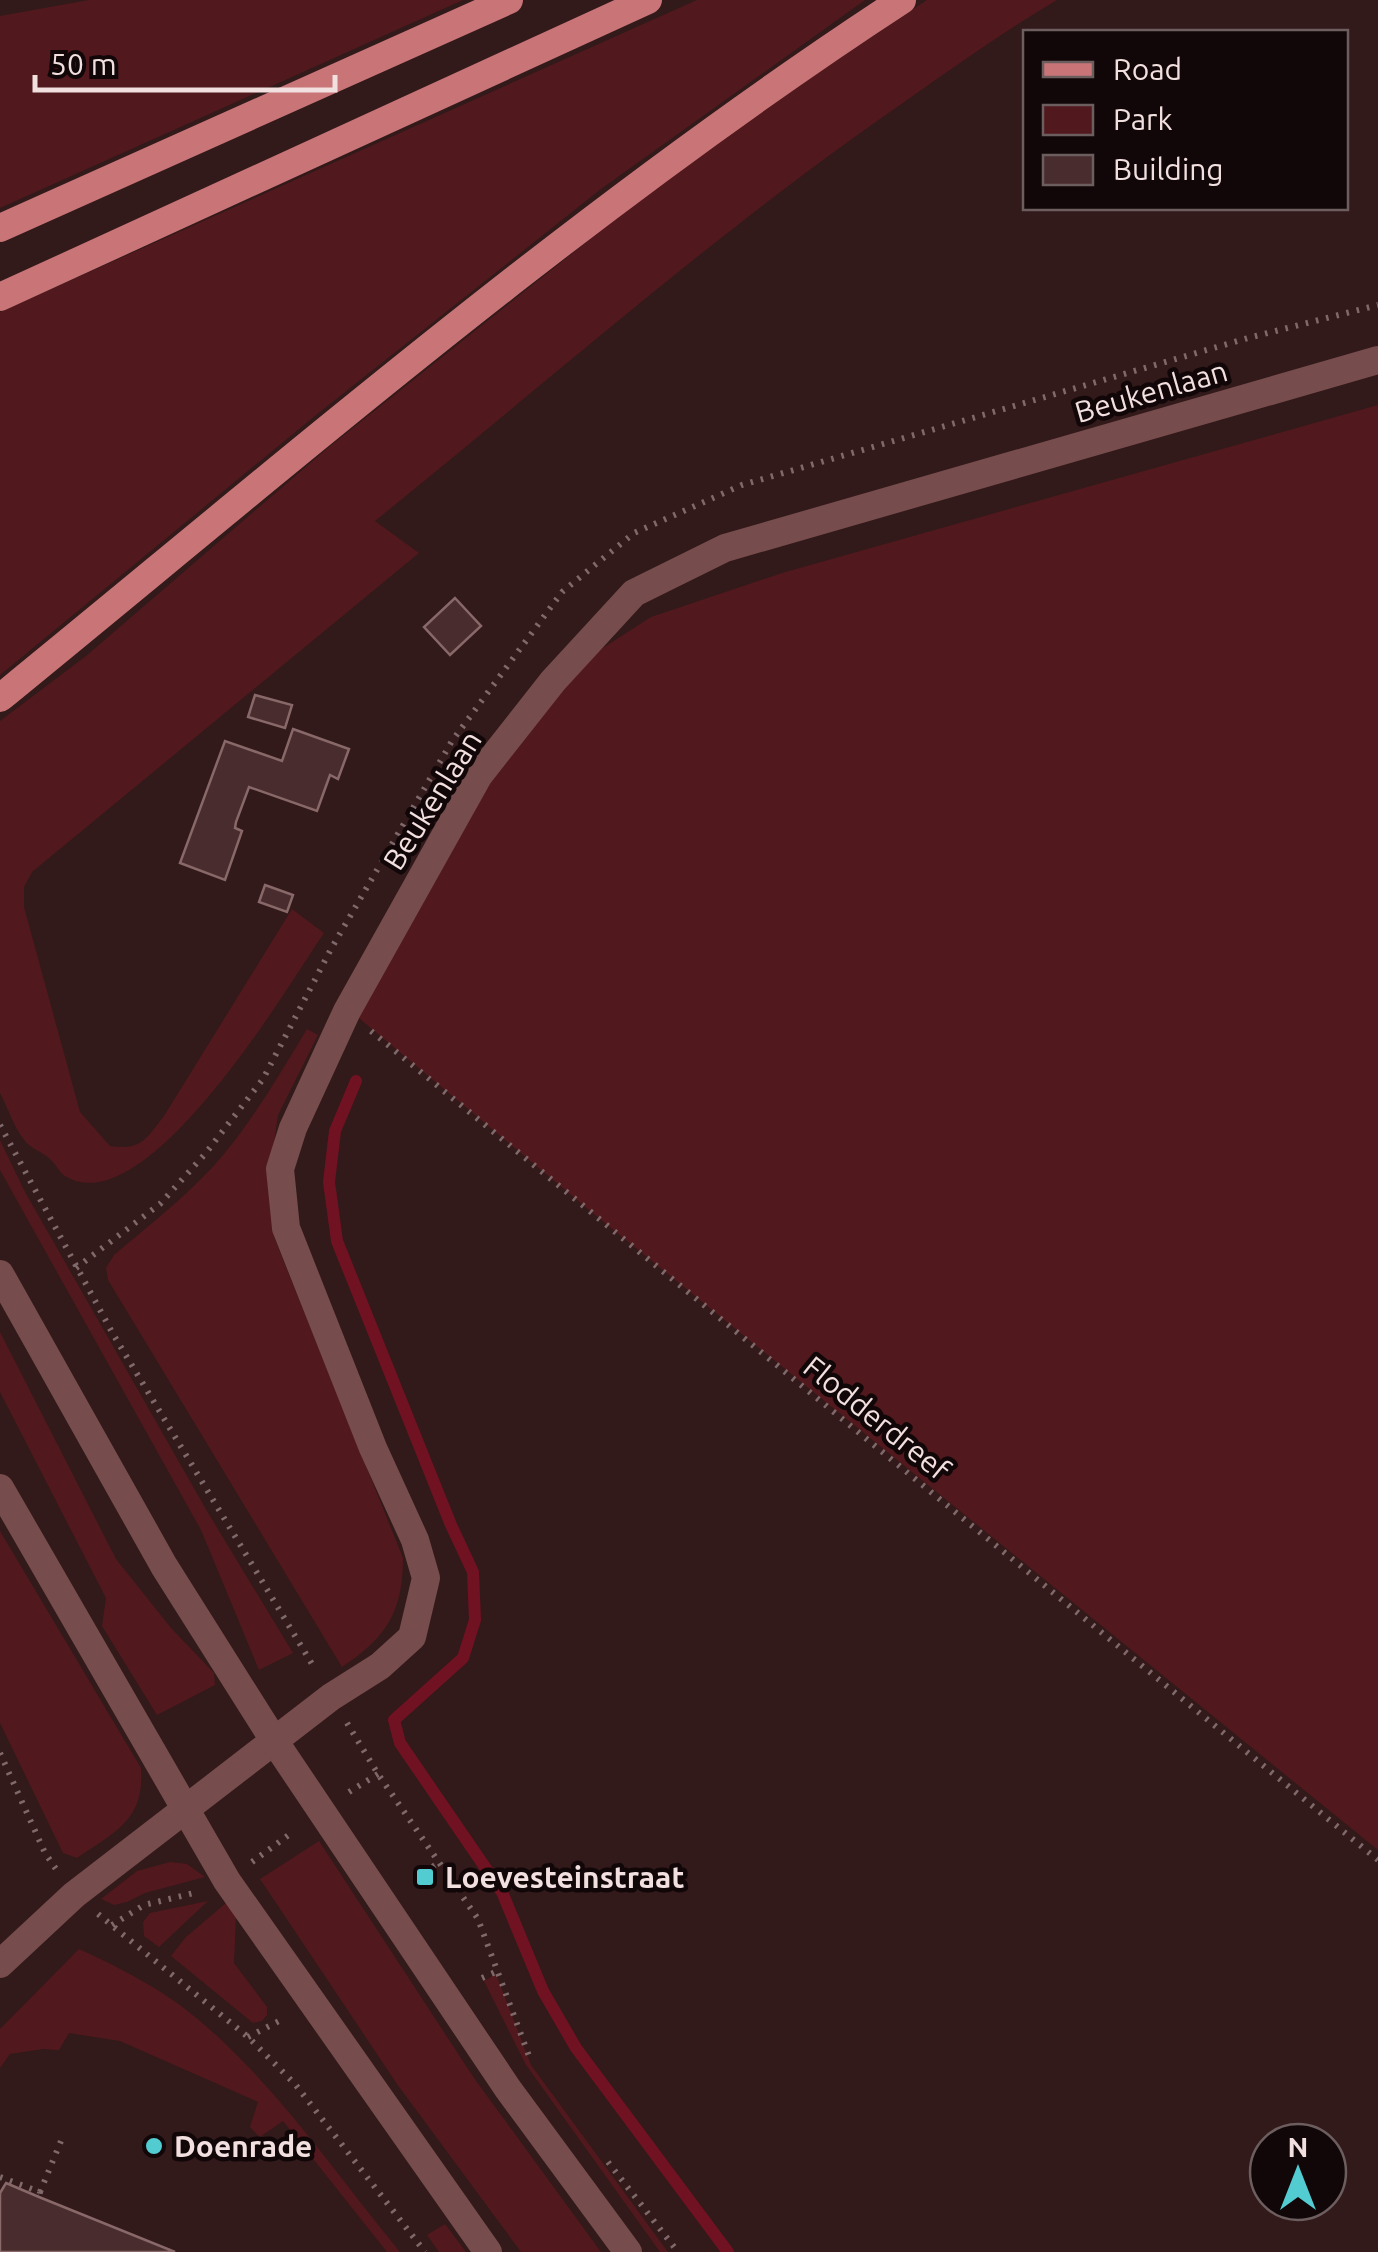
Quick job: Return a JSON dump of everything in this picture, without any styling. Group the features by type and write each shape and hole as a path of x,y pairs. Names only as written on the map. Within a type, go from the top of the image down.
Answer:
{"main road":[{"path":"0,228 509,0"},
{"path":"0,296 648,0"},
{"path":"0,698 611,204 750,101 902,0"}],"street":[{"name":"Beukenlaan","path":"0,1964 74,1895 331,1696 380,1666 412,1637 426,1578 415,1540 286,1228 280,1169 293,1128 347,1012 478,775 553,681 634,592 724,548 1378,360"},
{"path":"0,1274 164,1566 275,1742 508,2089 628,2252"},
{"path":"0,1488 227,1880 488,2252"}],"path":[{"path":"76,1268 160,1204 206,1154 263,1079 312,986"},
{"name":"Flodderdreef","path":"347,1012 1378,1860"},
{"path":"0,1125 76,1268 331,1696 378,1774 478,1919 532,2064"},
{"path":"0,1753 45,1853 74,1895 248,2037 295,2084 425,2252"},
{"path":"415,1878 440,1862"},
{"path":"482,1978 498,1971"},
{"path":"248,2037 292,2015"},
{"path":"0,2176 39,2194 61,2142"},
{"path":"605,2158 678,2252"}],"green space":[{"path":"89,0 463,0 0,208 0,16"},
{"path":"697,0 865,0 601,189 316,415 0,675 0,312"},
{"path":"927,0 1057,0 950,70 755,211 375,521 419,553 32,872 24,887 24,907 80,1112 110,1146 136,1145 158,1124 292,909 324,933 248,1046 173,1135 135,1167 98,1182 65,1176 25,1141 0,1093 0,721 86,656 329,447 618,217 759,112"},
{"path":"1378,405 1378,1850 594,1214 348,1009 480,783 592,655 651,617 782,573"},
{"path":"307,1029 318,1035 278,1115 270,1170 274,1237 403,1558 400,1594 389,1622 370,1645 342,1667 108,1280 106,1268 114,1255 185,1194 224,1154"},
{"path":"0,1140 25,1192 207,1511 293,1653 259,1670 201,1530 0,1170"},
{"path":"0,1332 116,1559 171,1628 214,1673 215,1685 157,1715 102,1626 106,1598 0,1392"},
{"path":"0,1531 141,1768 141,1786 133,1812 115,1832 77,1858 63,1853 0,1723"},
{"path":"319,1841 474,2078 601,2252 521,2252 397,2084 260,1879"},
{"path":"170,1862 187,1864 205,1877 114,1905 101,1899 137,1871"},
{"path":"208,1901 159,1947 144,1936 143,1922 150,1913"},
{"path":"226,1903 236,1915 234,1963 267,2007 262,2021 253,2023 171,1956 186,1937"},
{"path":"79,1949 156,1989 212,2031 270,2090 400,2252 387,2252 283,2121 260,2137 250,2127 258,2102 120,2041 69,2033 59,2050 10,2054 0,2068 0,2029"},
{"path":"496,1974 531,2065 668,2252 660,2252 526,2065 484,1981"},
{"path":"445,2224 466,2252 439,2252 427,2235"}],"building":[{"path":"455,598 481,626 450,655 424,627"},
{"path":"255,695 292,705 285,728 248,717"},
{"path":"293,729 349,749 338,779 330,775 317,811 249,787 235,828 242,831 225,880 180,863 225,741 282,761"},
{"path":"265,885 293,895 287,912 259,902"},
{"path":"6,2183 175,2252 0,2252 0,2193"}],"waterway":[{"path":"356,1081 335,1131 329,1182 337,1241 473,1572 475,1620 463,1658 394,1720 400,1743 502,1892 543,1991 576,2048 728,2252"}],"place":[{"name":"Loevesteinstraat","path":"425,1877"},
{"name":"Doenrade","path":"154,2146"}]}
